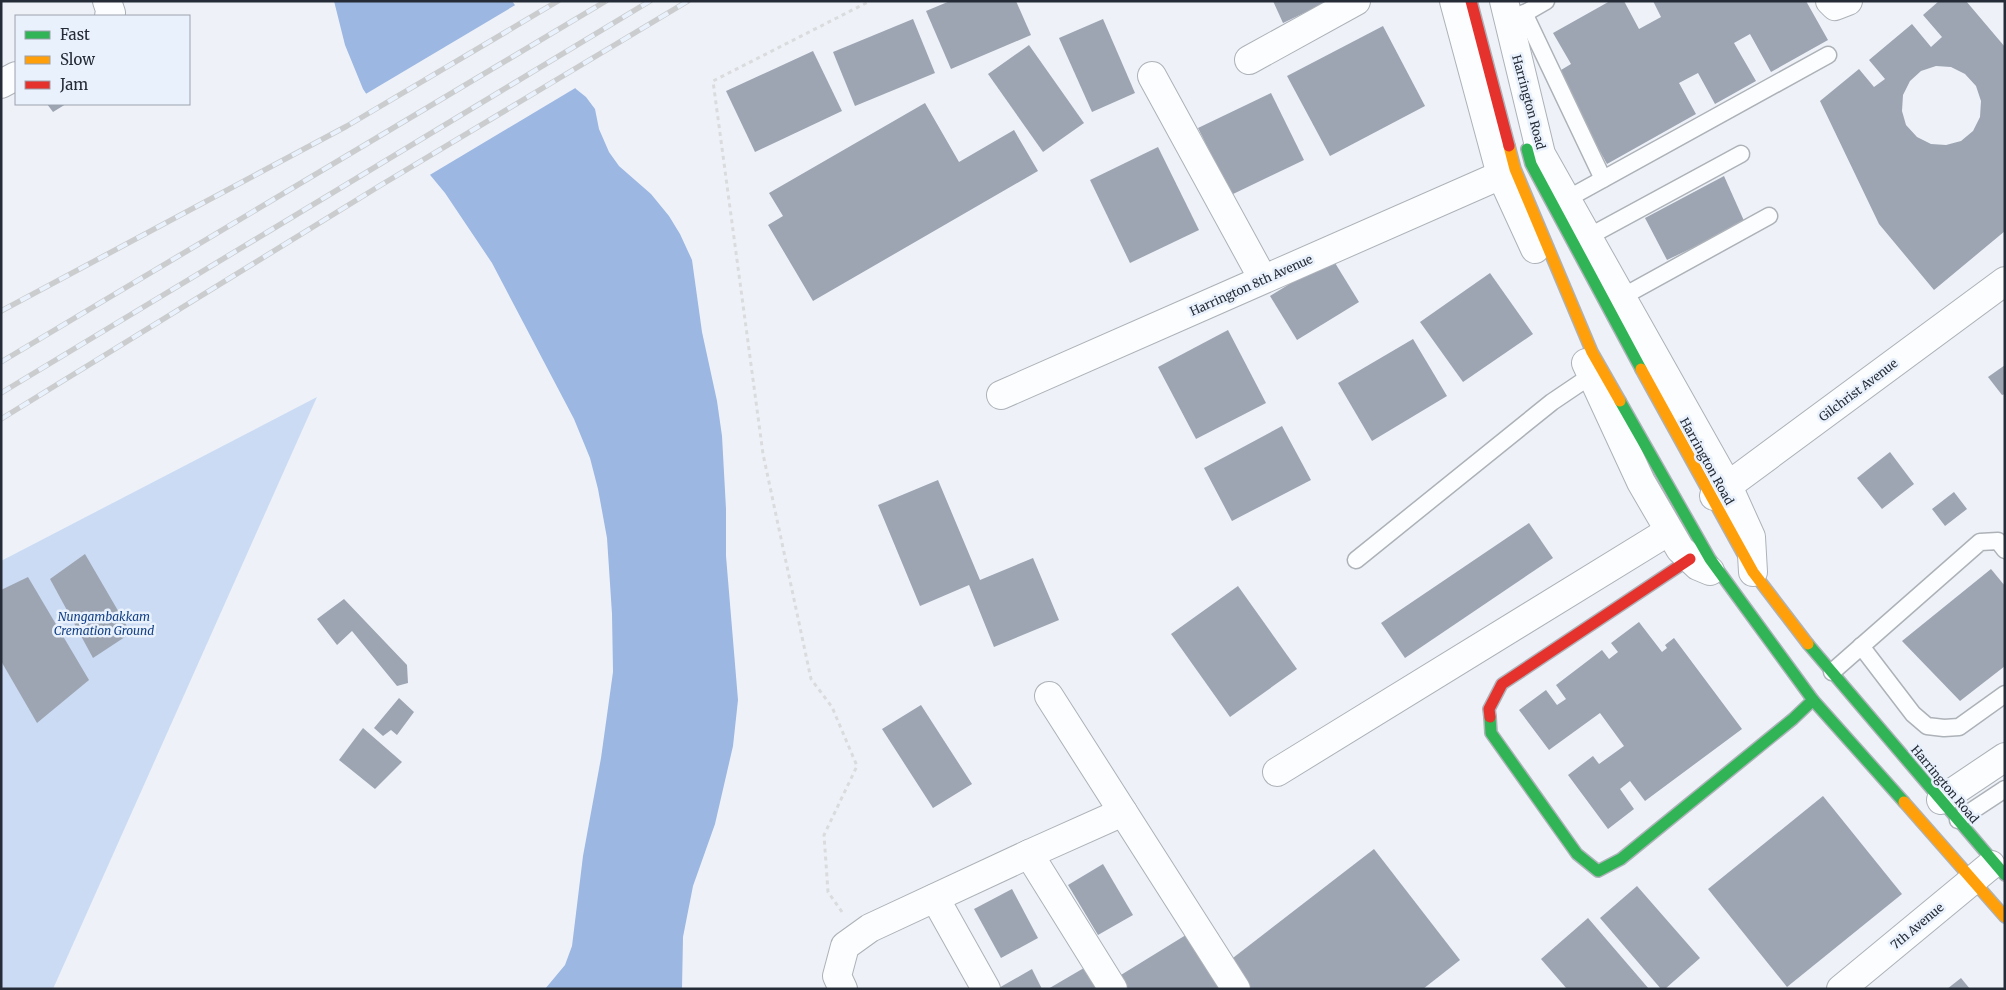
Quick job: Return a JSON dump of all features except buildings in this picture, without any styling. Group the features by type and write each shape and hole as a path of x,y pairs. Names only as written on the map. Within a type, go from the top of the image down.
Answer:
{"street":[{"path":"107,1 111,13 110,15"},
{"path":"1249,60 1356,1"},
{"path":"1454,1 1501,175 1641,482 1710,559 1813,700 2005,917"},
{"path":"1471,1 1515,170 1592,352 1678,524 1680,549 1698,566 1723,577"},
{"path":"1830,1 1835,6 1848,1"},
{"path":"1512,12 1542,154 1622,296 1720,492 1751,536 1754,572"},
{"path":"1152,76 1263,279"},
{"path":"1,84 15,77"},
{"name":"Harrington Road","path":"1524,135 1531,164 1720,492"},
{"name":"Harrington 8th Avenue","path":"1000,395 1501,175"},
{"name":"Gilchrist Avenue","path":"1720,492 2005,281"},
{"path":"1277,772 1678,524"},
{"path":"1690,559 1502,684 1489,709 1491,733 1577,854 1598,871 1621,859 1793,719 1813,700"},
{"name":"Harrington Road","path":"1754,572 1812,649 2000,869"},
{"path":"1049,696 1236,989"},
{"path":"1949,810 2005,756"},
{"path":"843,989 837,976 845,946 870,928 1123,812"},
{"path":"1029,854 1113,989"},
{"name":"7th Avenue","path":"1841,989 1972,880 2000,869"},
{"path":"935,898 986,989"}],"lane":[{"path":"1546,1 1512,12 1603,179"},
{"path":"1567,199 1828,56"},
{"path":"1588,237 1740,154"},
{"path":"1622,296 1769,216"},
{"path":"1356,560 1552,402 1592,375"},
{"path":"1832,672 1980,542 1998,541 2005,550"},
{"path":"1861,646 1913,714 1927,726 1959,727 2005,694"},
{"path":"1949,810 2005,789"}],"path":[{"path":"859,936 828,892 824,835 857,766 832,708 811,679 763,454 713,81 870,1"}],"green space":[{"name":"Nungambakkam Cremation Ground","path":"317,397 53,989 1,989 1,561"}],"water":[{"path":"334,1 512,1 576,89 586,97 595,109 599,129 609,152 619,166 651,194 669,216 692,260 702,332 717,401 722,436 726,509 726,556 738,700 733,746 715,824 693,886 683,937 682,989 545,989 565,965 572,946 583,856 601,758 613,672 612,614 607,538 598,489 590,458 574,419 492,263 445,193 379,113 363,89 345,45"}],"pier":[{"path":"517,4 577,87 428,176 377,115 364,95"}],"railway":[{"path":"1,311 347,126 558,1"},
{"path":"1,362 606,1"},
{"path":"1,393 650,1"},
{"path":"1,419 381,185 688,1"}],"traffic: fast":[{"path":"1527,149 1531,164 1641,369"},
{"path":"1620,401 1710,559 1813,700 1904,802"},
{"path":"1808,644 2005,875"},
{"path":"1490,717 1491,733 1577,854 1598,871 1621,859 1793,719 1813,700"}],"traffic: slow":[{"path":"1509,146 1515,169 1592,352 1620,401"},
{"path":"1641,369 1753,572 1808,644"},
{"path":"1904,802 2005,917"}],"traffic: jam":[{"path":"1471,1 1509,146"},
{"path":"1490,717 1489,709 1502,684 1690,559"}]}
